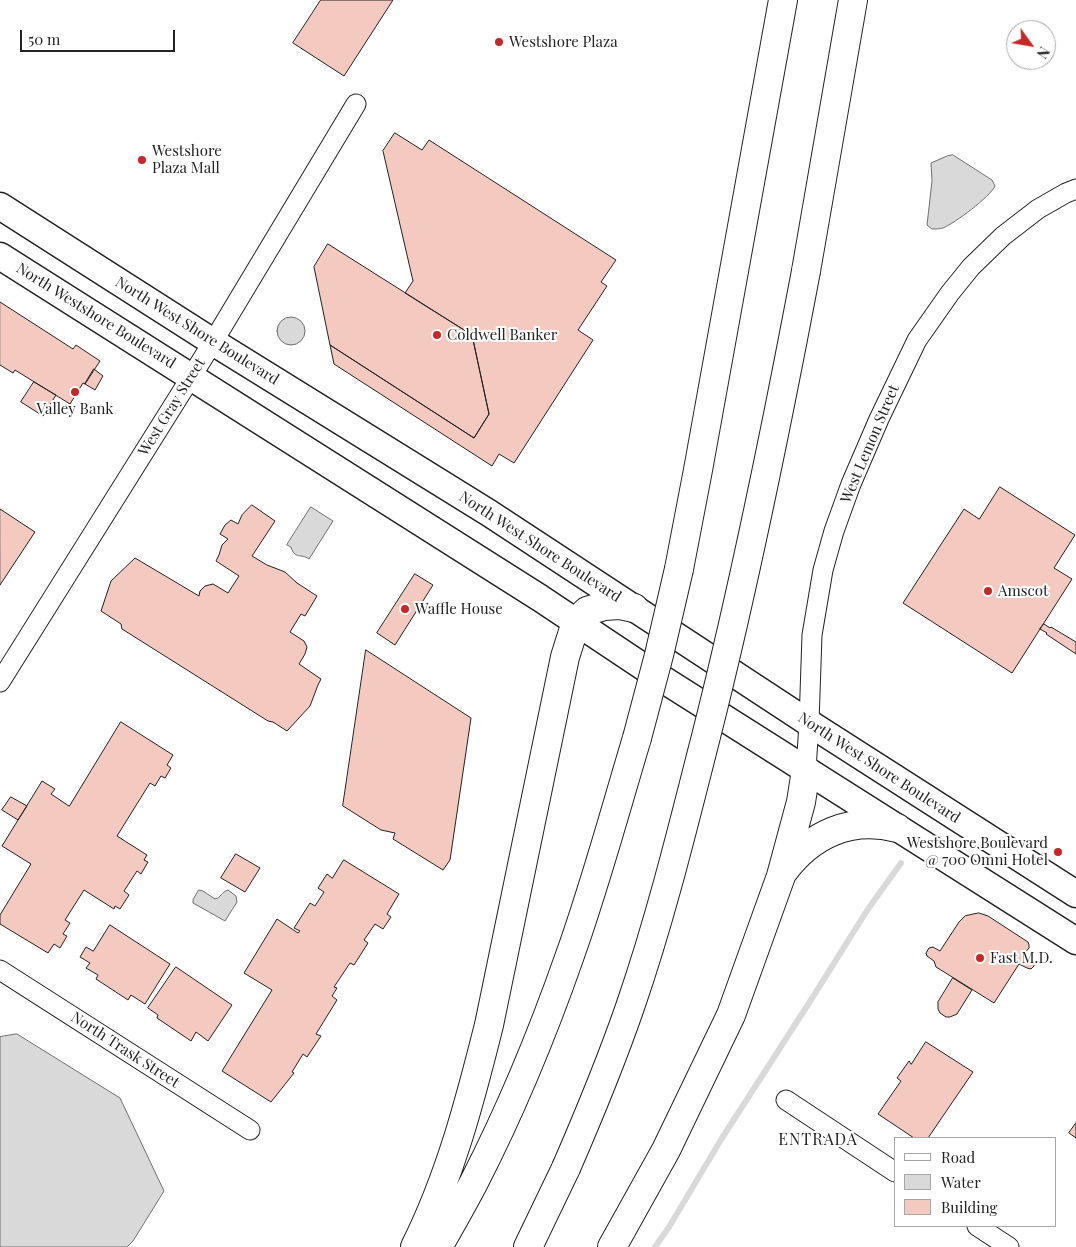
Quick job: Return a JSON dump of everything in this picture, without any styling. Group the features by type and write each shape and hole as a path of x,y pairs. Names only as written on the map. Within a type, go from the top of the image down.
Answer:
{"highway":[{"path":"438,1247 473,1184 505,1116 548,1014 590,892 647,702 679,569 783,0"},
{"path":"528,1247 566,1168 590,1112 630,1005 660,911 681,836 737,611 784,385 806,271 853,0"},
{"path":"414,1247 441,1188 458,1140 474,1084 489,1025 565,657 576,622 588,611 604,606 620,605 634,608"},
{"path":"612,1247 666,1150 732,1015 781,876 801,802 806,770"},
{"path":"781,876 803,850 837,829 868,823 897,828"}],"main road":[{"name":"North West Shore Boulevard","path":"0,206 213,342 489,513 809,723 1076,894"},
{"name":"North Westshore Boulevard","path":"0,256 191,377"},
{"path":"191,377 1076,941"}],"street":[{"name":"West Gray Street","path":"0,682 213,342 356,104"},
{"name":"West Lemon Street","path":"806,770 812,635 823,570 834,531 851,484 879,419 917,340 971,267 1003,236 1038,209 1076,189"},
{"name":"North Trask Street","path":"0,970 250,1130"},
{"path":"786,1100 894,1171"},
{"path":"979,1227 1009,1247"}],"water":[{"path":"953,155 992,180 995,186 980,203 955,221 943,228 932,229 927,225 932,181 931,163"},
{"path":"291,317 301,321 305,331 301,341 291,345 281,341 277,331 281,321"},
{"path":"311,507 333,521 309,559 294,554 291,547 287,545"},
{"path":"199,890 215,899 228,890 236,896 237,902 225,921 193,903"},
{"path":"17,1034 120,1098 164,1191 133,1241 127,1247 0,1247 0,1037"}],"building":[{"path":"321,0 393,0 344,76 293,43"},
{"path":"395,133 422,150 429,140 616,260 601,282 607,286 578,330 593,340 514,463 499,454 492,466 334,364 330,345 474,438 489,414 472,335 405,293 413,281 383,151"},
{"path":"328,244 472,335 489,414 474,438 330,345 314,267"},
{"path":"0,302 73,349 76,345 100,361 70,404 15,370 13,373 0,365"},
{"path":"94,369 103,376 95,390 85,384"},
{"path":"34,382 56,395 43,416 21,402"},
{"name":"Amscot","path":"1000,487 1075,535 1054,568 1072,579 1012,673 903,603 964,509 979,519"},
{"path":"252,505 275,521 252,556 267,565 285,572 297,583 317,596 305,616 301,614 290,632 304,641 307,647 299,664 321,679 310,706 287,731 122,629 121,624 101,611 111,581 135,558 199,596 200,591 205,586 213,584 228,593 239,576 216,561 222,545 228,539 220,534 225,525 231,520 238,524 242,515"},
{"path":"0,509 35,532 0,585"},
{"name":"Waffle House","path":"415,574 433,585 395,645 377,633"},
{"path":"1044,624 1076,642 1076,654 1040,629"},
{"path":"366,650 471,718 450,860 443,870 393,839 395,833 381,830 343,806"},
{"path":"121,722 173,755 167,765 171,768 165,778 161,776 155,786 150,783 117,836 147,855 144,860 148,862 141,874 137,871 124,891 129,895 120,909 115,906 114,909 84,890 65,920 70,923 63,934 67,936 60,948 54,944 48,953 0,924 0,915 31,864 2,846 42,781 55,789 51,794 69,806"},
{"path":"11,797 27,806 18,820 2,810"},
{"path":"236,854 260,868 245,892 221,878"},
{"path":"344,860 399,894 387,914 391,917 383,929 375,924 364,940 368,943 354,965 350,963 334,987 337,988 332,996 337,1000 316,1034 321,1036 307,1057 303,1054 292,1072 294,1073 271,1102 222,1071 272,990 244,973 277,919 298,933 300,931 294,928 310,903 315,906 324,892 318,888 327,874 332,878"},
{"name":"Fast M.D.","path":"979,913 988,916 1028,942 1029,948 1024,954 1034,962 1034,966 1031,969 1019,964 994,1003 936,967 934,961 926,953 929,948 933,947 940,951 965,916"},
{"path":"110,925 170,964 145,1004 131,995 128,1000 96,979 98,975 86,968 90,963 80,957 86,947 93,951"},
{"path":"176,967 232,1005 208,1041 196,1032 191,1041 157,1018 158,1015 148,1008"},
{"path":"953,978 972,990 957,1014 946,1017 940,1013 938,1002"},
{"path":"926,1042 973,1072 929,1137 912,1137 878,1114 901,1081 897,1078 909,1061 911,1064"},
{"path":"1076,1123 1076,1138 1069,1133"}],"waterway":[{"path":"655,1247 868,909 901,863"}],"place":[{"name":"Westshore Plaza","path":"499,42"},
{"name":"Westshore Plaza Mall","path":"142,160"},
{"name":"Coldwell Banker","path":"437,335"},
{"name":"Valley Bank","path":"75,392"},
{"name":"Amscot","path":"988,591"},
{"name":"Waffle House","path":"405,609"},
{"name":"Westshore Boulevard @ 700 Omni Hotel","path":"1058,852"},
{"name":"Fast M.D.","path":"980,958"}],"district":[{"name":"ENTRADA","path":"818,1140"}]}
